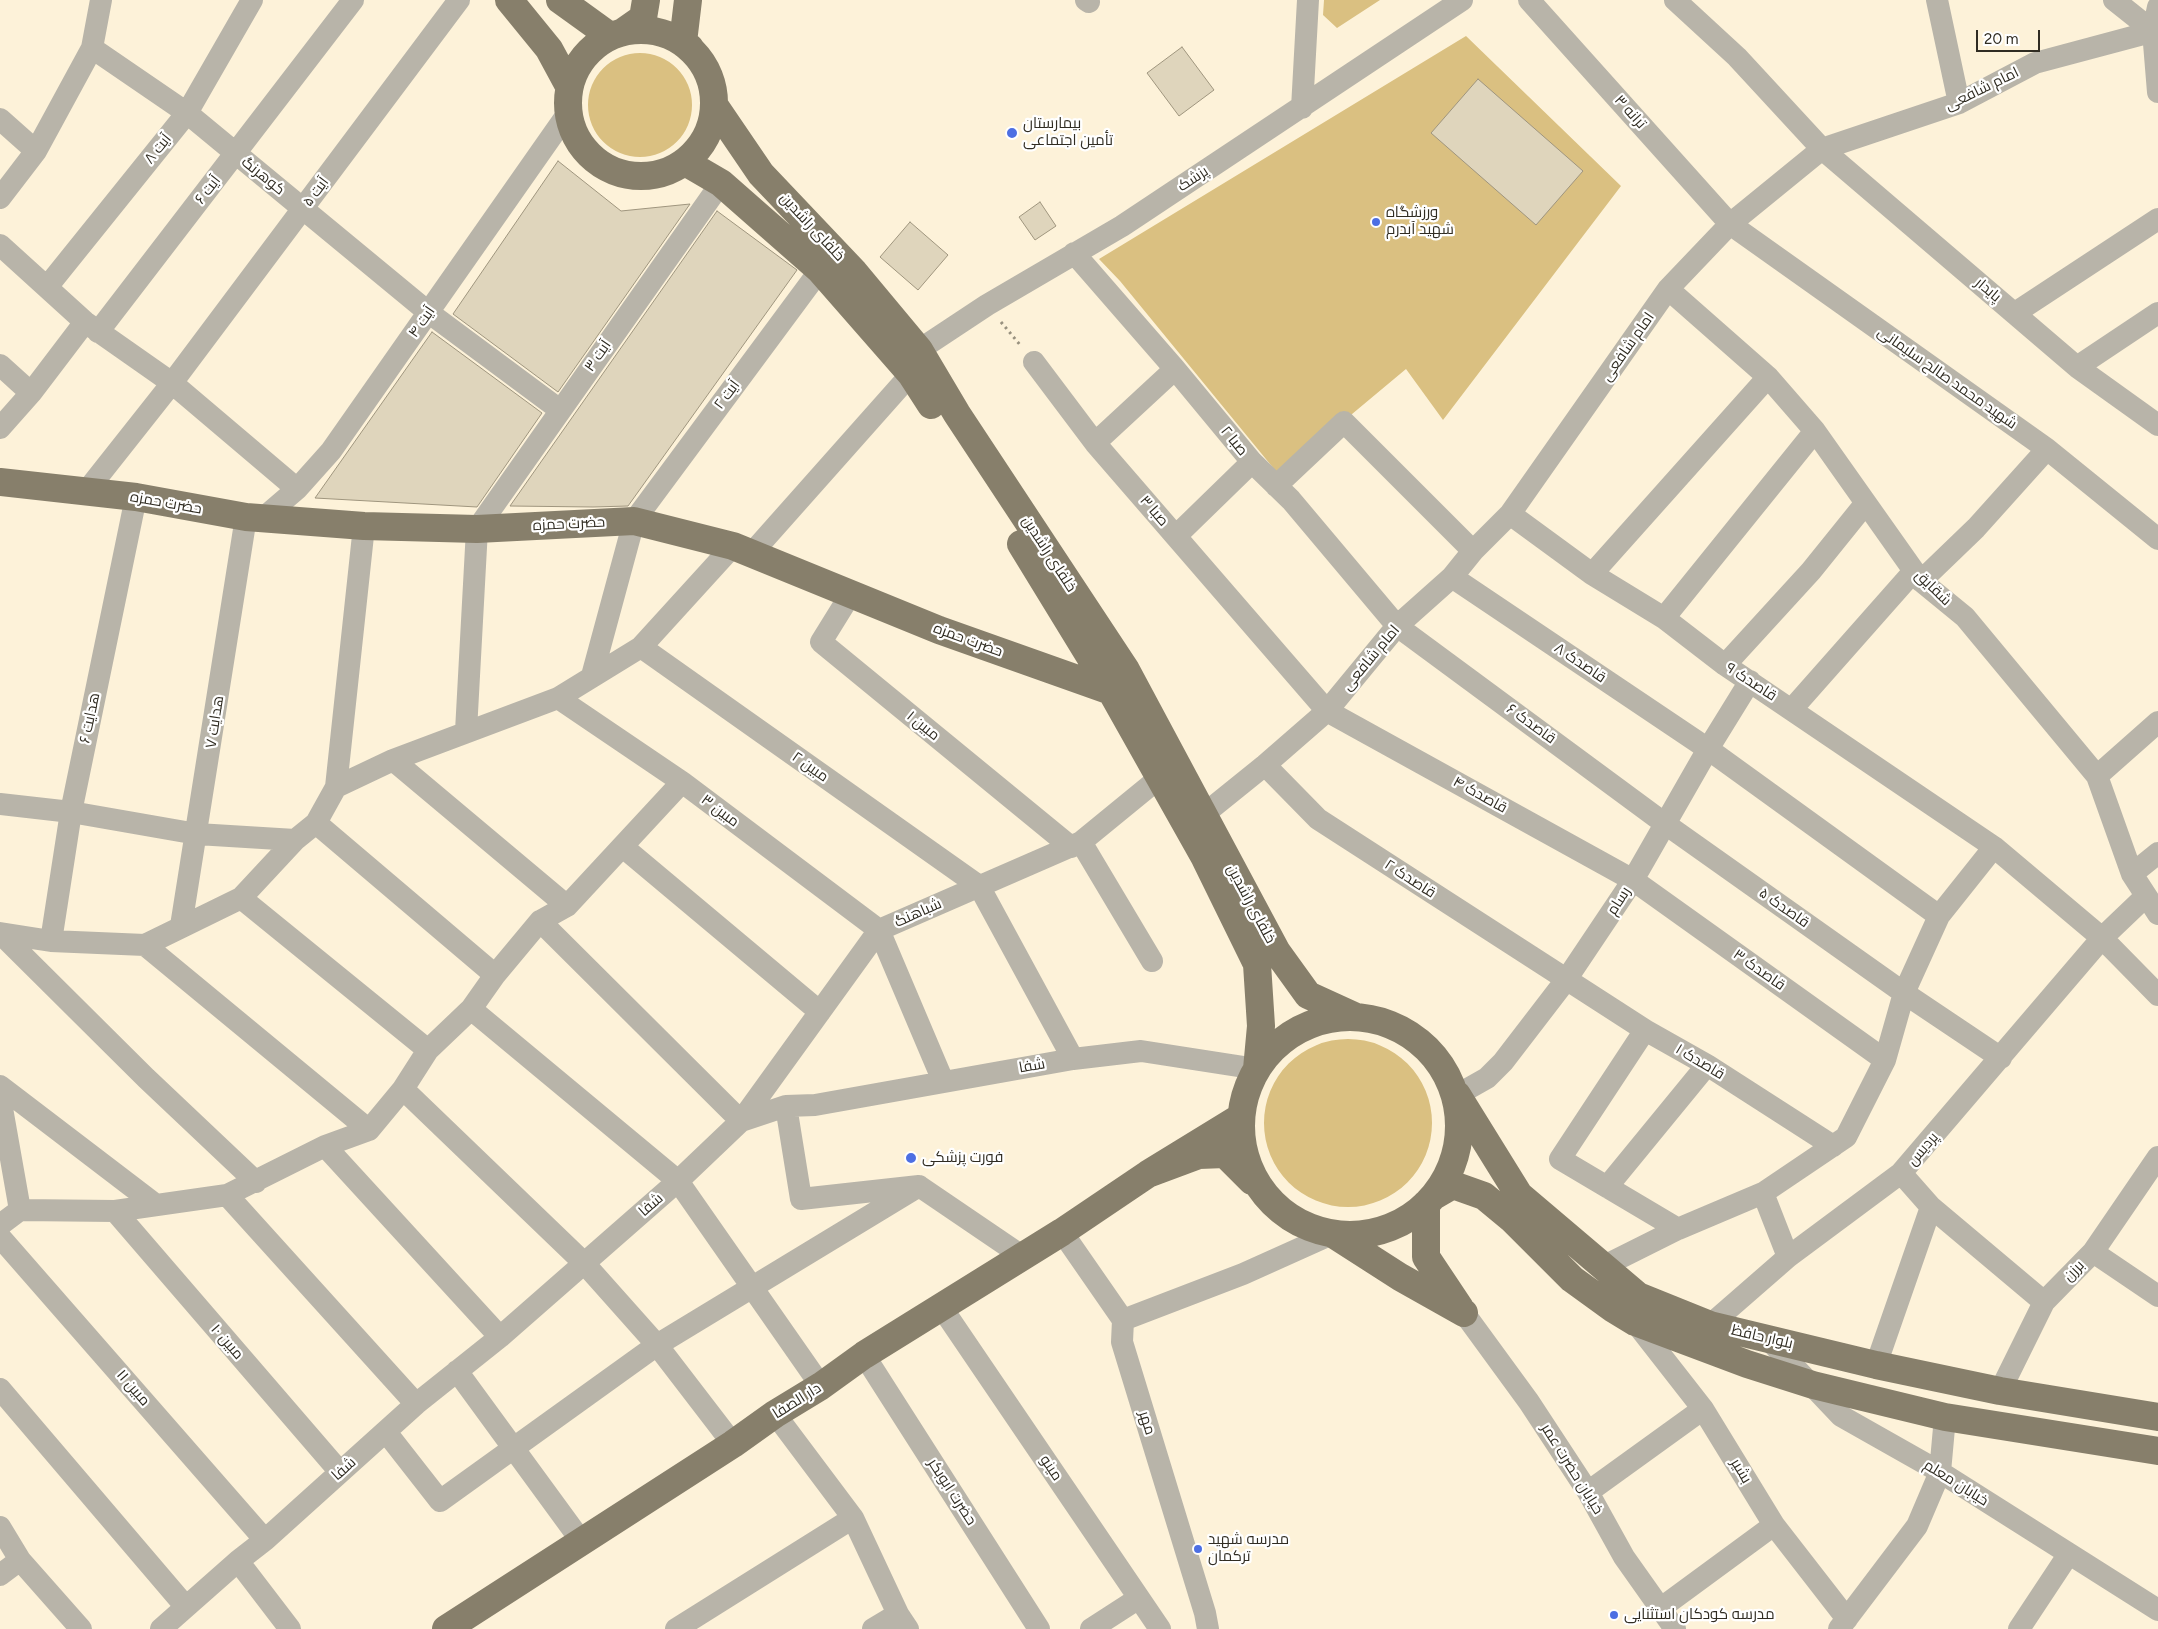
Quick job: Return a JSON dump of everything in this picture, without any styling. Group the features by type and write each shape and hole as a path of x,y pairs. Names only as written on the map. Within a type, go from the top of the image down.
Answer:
{"main road":[{"path":"509,0 548,49 570,86"},
{"path":"560,0 616,34 646,30 670,35 690,48"},
{"path":"646,0 643,18 592,48 582,60 570,86 568,113 579,141 588,154 606,167 627,175 650,175 672,169 685,162 702,141 710,124 714,105 708,74 700,60 683,42 688,0"},
{"name":"خلفای راشدین","path":"714,105 761,174 854,272 915,362 1022,545 1111,691 1158,779 1204,858 1257,964 1262,1026 1257,1069"},
{"name":"خلفای راشدین","path":"685,162 721,184 820,270 915,362 957,414 1126,670 1277,952 1308,995 1354,1016"},
{"name":"حضرت حمزه","path":"1,487 136,497 254,518 364,526 477,530 634,521 743,549 852,592 939,630 1111,691"},
{"path":"1148,1174 1199,1155 1225,1154 1260,1188 1275,1206 1294,1220 1316,1230 1332,1234 1363,1235 1386,1229 1408,1219 1430,1200 1447,1176 1456,1154 1459,1123 1456,1095 1442,1067 1424,1044 1391,1024 1373,1018 1354,1016 1331,1018 1308,1025 1288,1036 1270,1051 1257,1069 1246,1092 1241,1117 1244,1154 1260,1188"},
{"name":"بلوار حافظ","path":"1456,1095 1519,1195 1638,1296 1710,1325 1876,1365 2000,1391 2158,1417"},
{"path":"1148,1174 1241,1117"},
{"name":"دار الصفا","path":"446,1629 733,1444 864,1355 1062,1232 1148,1174"},
{"name":"بلوار حافظ","path":"1430,1200 1453,1185 1484,1196 1513,1220 1572,1279 1635,1322 1748,1364 1813,1385 1945,1417 2158,1451"},
{"path":"1426,1257 1428,1237 1435,1221 1462,1198 1484,1196"},
{"path":"1430,1200 1426,1257 1464,1313"},
{"path":"1332,1234 1400,1277 1464,1313"}],"street":[{"path":"0,198 36,151 92,48 101,0"},
{"name":"آیت ۸","path":"47,287 187,113 252,0"},
{"name":"آیت ۶","path":"0,428 92,327 236,154 353,0"},
{"name":"آیت ۵","path":"86,493 172,383 459,0"},
{"path":"1302,108 1308,0"},
{"name":"پزشک","path":"336,786 393,760 466,731 558,698 641,647 743,549 915,362 987,305 1074,252 1122,226 1462,0"},
{"name":"ترانه ۳","path":"1529,0 1730,224"},
{"name":"پایدار","path":"1675,0 1737,57 1822,149 2077,368 2158,425"},
{"path":"1937,0 1959,103"},
{"path":"2114,0 2157,32"},
{"path":"2158,7 2158,92"},
{"name":"امام شافعی","path":"1203,815 1266,765 1327,711 1397,626 1452,577 1473,551 1510,514 1668,289 1730,224 1822,149 1959,103 2035,63 2157,32"},
{"name":"کوهرنگ","path":"92,48 187,113 428,312 560,410"},
{"name":"آیت ۴","path":"254,518 297,489 331,451 568,113"},
{"path":"0,119 36,151"},
{"name":"آیت ۳","path":"477,530 721,184"},
{"path":"2016,314 2158,219"},
{"name":"شهید محمد صالح سلیمانی","path":"1730,224 2047,449 2158,539"},
{"path":"0,245 92,327 172,383 297,489"},
{"name":"صبا ۲","path":"1074,252 1252,462 1291,500 1397,626"},
{"name":"آیت ۲","path":"634,521 820,270"},
{"name":"شقایق","path":"1668,289 1768,377 1815,431 1865,504 1918,576 1965,617 2097,776 2132,874 2152,905"},
{"path":"2077,368 2158,313"},
{"name":"صبا ۳","path":"1034,362 1095,443 1327,711"},
{"path":"0,366 31,393"},
{"path":"1095,443 1175,369"},
{"path":"1592,574 1768,377"},
{"path":"1276,486 1344,422 1473,551"},
{"path":"1664,618 1815,431"},
{"path":"1792,709 1918,576 1976,528 2047,449"},
{"path":"1176,536 1252,462"},
{"name":"هدایت ۶","path":"51,941 71,812 136,497"},
{"path":"1725,665 1811,571 1865,504"},
{"name":"قاصدک ۹","path":"1510,514 1592,574 1664,618 1725,665 1994,847 2102,938 2158,995"},
{"name":"هدایت ۷","path":"181,926 254,518"},
{"path":"592,676 634,521"},
{"path":"0,934 51,941 145,945 241,898 294,840 316,823 336,786 364,526"},
{"path":"466,731 477,530"},
{"name":"قاصدک ۸","path":"1452,577 1708,749 1939,916"},
{"name":"مبین ۱","path":"852,592 821,642 1076,844"},
{"name":"قاصدک ۶","path":"1397,626 1664,823"},
{"name":"مبین ۲","path":"641,647 979,886"},
{"name":"رسام","path":"1456,1095 1488,1078 1503,1062 1566,980 1632,880 1664,823 1750,681"},
{"name":"مبین ۳","path":"558,698 682,782 879,930"},
{"name":"قاصدک ۴","path":"1327,711 1632,880"},
{"path":"2097,776 2158,722"},
{"path":"393,760 567,906"},
{"name":"قاصدک ۲","path":"1266,765 1318,819 1566,980"},
{"name":"شباهنگ","path":"741,1121 879,930 1076,844 1158,779"},
{"path":"0,1225 20,1210 115,1211 227,1195 325,1146 369,1130 404,1089 428,1050 471,1009 495,975 540,920 567,906 682,782"},
{"path":"0,804 71,812 197,834 294,840"},
{"path":"316,823 495,975"},
{"name":"قاصدک ۵","path":"1664,823 1904,993 2001,1058"},
{"path":"1076,844 1152,961"},
{"path":"623,847 820,1012"},
{"path":"1602,1267 1678,1229 1763,1193 1846,1137 1885,1060 1904,993 1939,916 1994,847"},
{"path":"2132,874 2158,852"},
{"name":"قاصدک ۳","path":"1632,880 1885,1060"},
{"path":"979,886 1073,1058"},
{"path":"241,898 428,1050"},
{"name":"پردیس","path":"1710,1325 1788,1257 1901,1173 2102,938 2152,905"},
{"path":"540,920 741,1121"},
{"path":"879,930 943,1081"},
{"path":"0,934 146,1078 256,1182"},
{"path":"145,945 369,1130"},
{"name":"قاصدک ۱","path":"1566,980 1645,1030 1707,1065 1833,1146"},
{"path":"471,1009 678,1181 821,1386"},
{"path":"1645,1030 1560,1159 1678,1229"},
{"name":"شفا","path":"161,1629 238,1561 265,1540 416,1404 500,1338 678,1181 741,1121 786,1106 815,1104 1073,1058 1142,1051 1257,1069"},
{"path":"1608,1187 1707,1065"},
{"path":"0,1086 156,1205"},
{"path":"404,1089 584,1263 657,1345 733,1444"},
{"path":"0,1097 20,1210"},
{"path":"786,1106 801,1199 919,1186 1022,1256"},
{"path":"325,1146 500,1338"},
{"name":"برزن","path":"2000,1391 2044,1302 2093,1252 2157,1160"},
{"path":"1901,1173 1931,1207 2044,1302"},
{"path":"386,1432 440,1501 657,1345 919,1186"},
{"path":"1763,1193 1788,1257"},
{"path":"227,1195 416,1404"},
{"path":"1876,1365 1931,1207"},
{"name":"مبین ۱۰","path":"115,1211 340,1472"},
{"path":"1062,1232 1123,1320 1243,1274 1332,1234"},
{"name":"مبین ۱۱","path":"0,1236 265,1540"},
{"path":"2093,1252 2158,1296"},
{"name":"مینو","path":"942,1308 1160,1629"},
{"name":"خیابان حضرت عمر","path":"1464,1313 1530,1402 1588,1492 1624,1557 1675,1629"},
{"name":"مهر","path":"1123,1320 1122,1342 1205,1612 1208,1629"},
{"name":"بشیر","path":"1635,1322 1703,1408 1774,1524 1843,1624"},
{"name":"خیابان معلم","path":"1768,1339 1842,1416 1940,1472 2158,1610"},
{"name":"حضرت ابوبکر","path":"864,1355 1039,1629"},
{"path":"457,1371 582,1542"},
{"path":"0,1389 186,1607"},
{"path":"1588,1492 1703,1408"},
{"path":"775,1414 853,1518 903,1622 873,1629"},
{"path":"1843,1624 1916,1526 1940,1472 1945,1417"},
{"path":"676,1629 853,1518"},
{"path":"1661,1608 1774,1524"},
{"path":"0,1527 20,1560 81,1629"},
{"path":"2019,1629 2068,1554"},
{"path":"0,1575 20,1560"},
{"path":"238,1561 290,1629"},
{"path":"1091,1629 1139,1598"}],"path":[{"path":"987,305 1034,362"}],"shaded area":[{"path":"1324,0 1380,0 1337,28 1323,15"},
{"name":"ورزشگاه شهید آبدرم","path":"1466,36 1621,186 1443,420 1406,369 1279,475 1120,281 1099,259"},
{"path":"640,53 660,57 677,68 688,85 692,105 688,125 677,142 660,153 640,157 620,153 603,142 592,125 588,105 592,85 603,68 620,57"},
{"path":"1348,1039 1372,1043 1387,1049 1401,1058 1413,1070 1422,1084 1428,1099 1432,1123 1428,1147 1422,1162 1413,1176 1401,1188 1387,1197 1372,1203 1348,1207 1324,1203 1309,1197 1295,1188 1283,1176 1274,1162 1268,1147 1264,1123 1268,1099 1274,1084 1283,1070 1295,1058 1309,1049 1324,1043"}],"building":[{"path":"1182,47 1214,90 1179,116 1147,73"},
{"path":"1478,79 1583,171 1536,225 1431,133"},
{"path":"558,161 621,211 690,204 558,392 453,314"},
{"path":"1040,202 1056,226 1035,240 1019,217"},
{"path":"717,211 797,270 628,506 510,506"},
{"path":"910,222 948,255 918,290 880,257"},
{"path":"432,332 542,413 477,507 315,498"}],"place":[{"name":"بیمارستان تأمین اجتماعی","path":"1012,133"},
{"name":"ورزشگاه شهید آبدرم","path":"1376,222"},
{"name":"فورت پزشکی","path":"911,1158"},
{"name":"مدرسه شهید ترکمان","path":"1198,1549"},
{"name":"مدرسه کودکان استثنایی","path":"1614,1615"}]}
